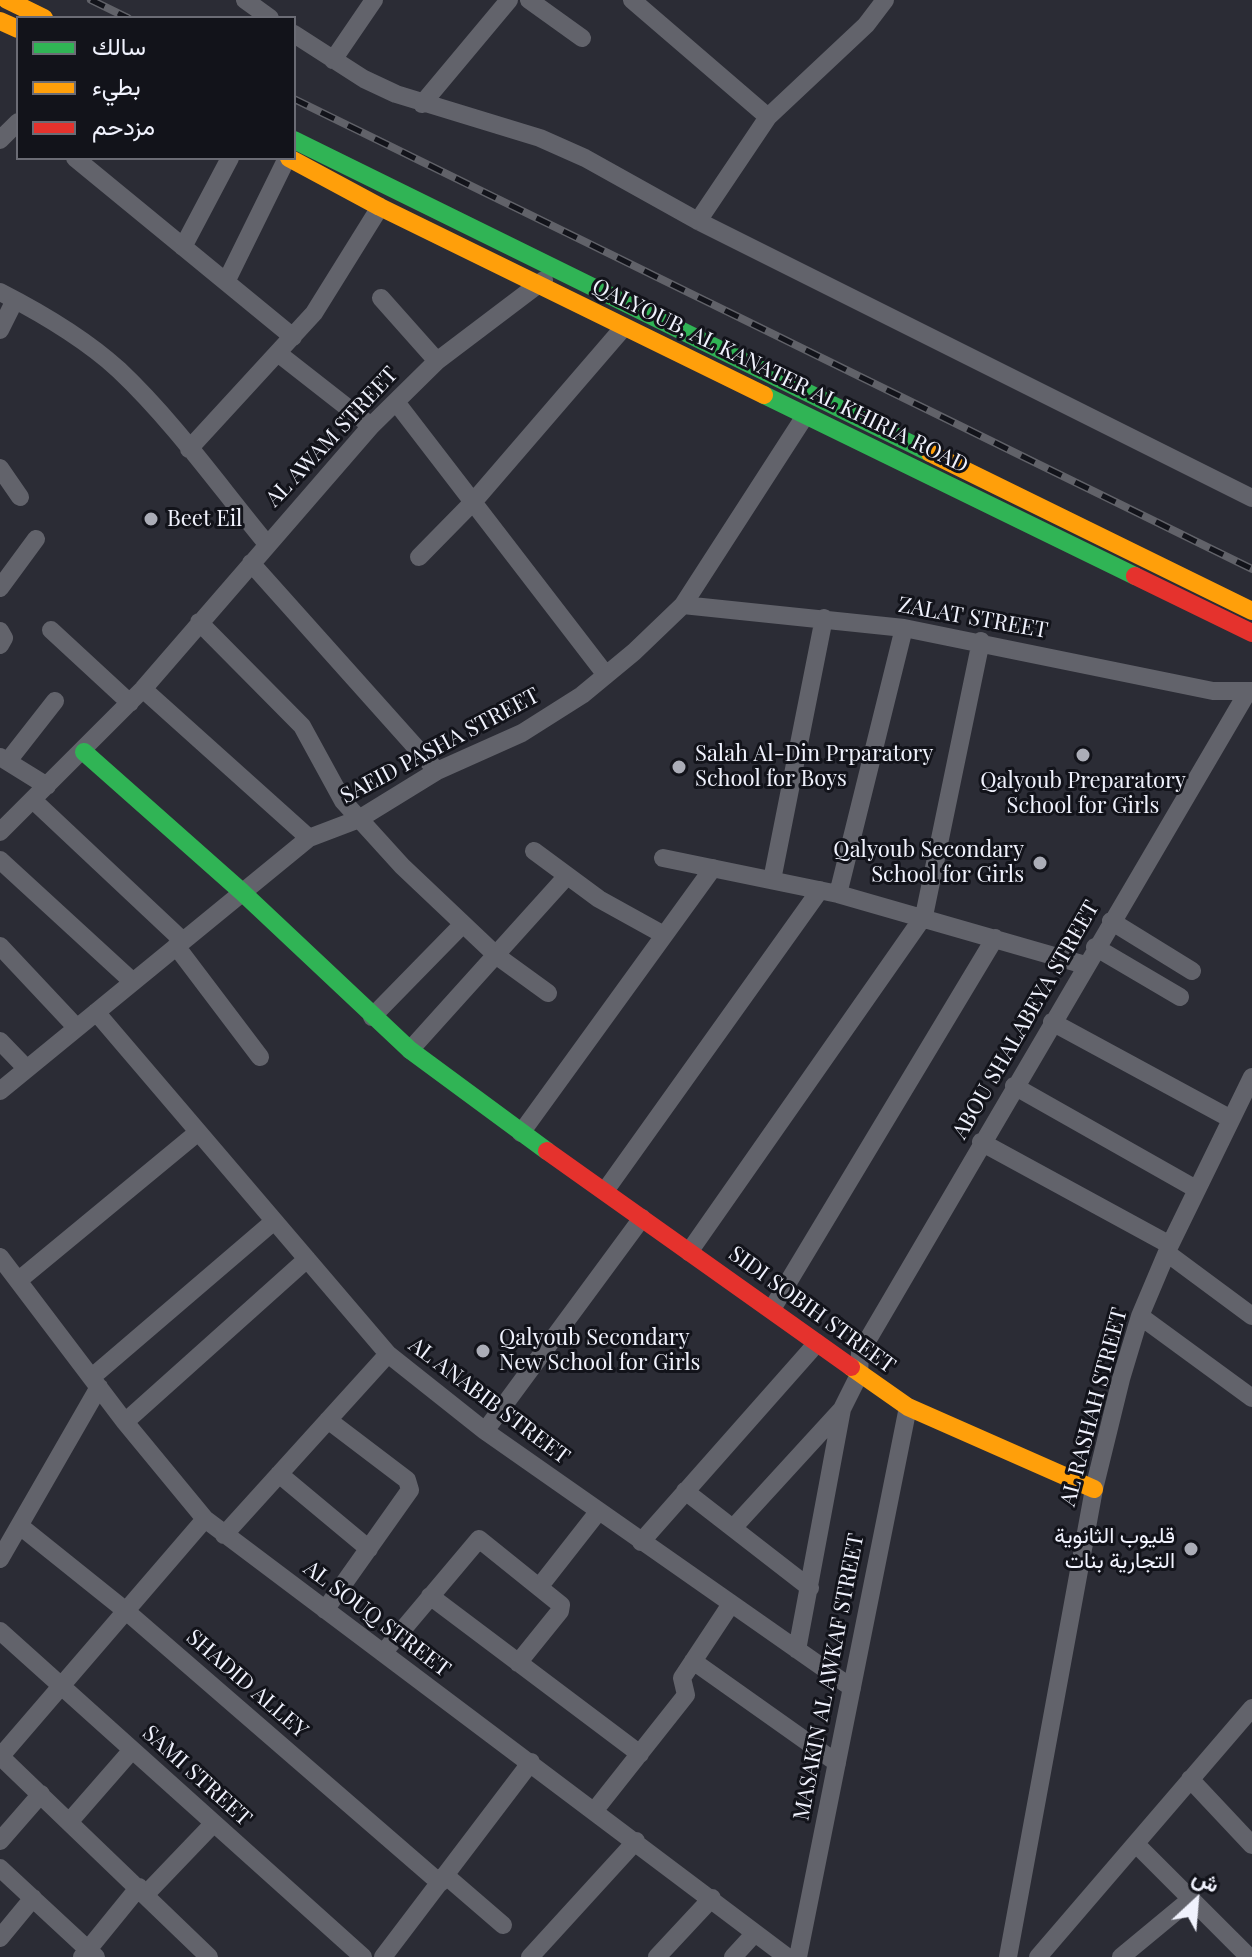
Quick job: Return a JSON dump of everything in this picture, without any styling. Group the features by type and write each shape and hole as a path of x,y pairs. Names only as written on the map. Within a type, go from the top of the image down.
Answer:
{"main road":[{"path":"7,0 40,16"},
{"name":"QALYOUB, AL KANATER AL KHIRIA ROAD","path":"296,141 1252,611"},
{"name":"QALYOUB, AL KANATER AL KHIRIA ROAD","path":"292,160 380,207 1252,633"},
{"name":"SIDI SOBIH STREET","path":"84,752 242,892 372,1017 410,1050 521,1133 908,1407 1094,1489"}],"street":[{"path":"245,0 267,16"},
{"path":"333,60 374,0"},
{"path":"422,104 509,0"},
{"path":"529,0 582,38"},
{"path":"632,0 768,117"},
{"path":"698,221 731,167 768,117 866,25 885,0"},
{"path":"296,35 364,79 422,104 540,138 585,158 698,221 1252,498"},
{"path":"0,140 16,124"},
{"path":"77,160 293,337"},
{"path":"183,247 229,160"},
{"path":"226,282 287,160"},
{"path":"189,449 293,337 338,279 380,207"},
{"name":"AL AWAM STREET","path":"0,832 84,752 143,689 371,426 437,361 541,284 553,269"},
{"path":"0,330 7,296 117,368 267,544"},
{"path":"381,298 437,361"},
{"path":"419,557 474,501 624,327"},
{"path":"279,354 371,426"},
{"path":"396,402 606,675"},
{"name":"SAEID PASHA STREET","path":"0,1091 309,838 359,819 437,771 522,733 606,675 683,605 805,416"},
{"path":"0,468 20,497"},
{"path":"0,588 36,539"},
{"path":"251,563 437,771"},
{"name":"ZALAT STREET","path":"683,605 904,628 981,641 1213,691 1249,692"},
{"path":"772,880 824,618"},
{"path":"199,622 302,726 331,781 359,819 462,925 497,956 548,993"},
{"path":"605,1191 829,892 904,628"},
{"path":"51,630 130,703"},
{"path":"0,631 4,638 0,645"},
{"path":"689,1252 924,916 981,641"},
{"path":"143,689 309,838"},
{"name":"ABOU SHALABEYA STREET","path":"842,1409 859,1375 860,1353 1095,947 1249,692"},
{"path":"47,786 4,759 55,701"},
{"path":"33,800 180,944 260,1057"},
{"path":"534,851 566,877 664,935"},
{"path":"663,858 829,892 924,916 1085,965"},
{"path":"0,860 133,982"},
{"path":"521,1133 713,868"},
{"path":"410,1050 566,877"},
{"path":"1111,921 1192,971"},
{"path":"372,1017 462,925"},
{"path":"772,1309 995,938"},
{"path":"0,946 77,1028"},
{"path":"1095,947 1180,997"},
{"name":"AL ANABIB STREET","path":"96,1012 388,1354 485,1431 852,1688"},
{"path":"1052,1022 1231,1119"},
{"path":"0,1041 27,1069"},
{"name":"AL RASHAH STREET","path":"1014,1953 1094,1489 1140,1316 1196,1189 1252,1077"},
{"path":"1014,1086 1196,1189"},
{"path":"19,1280 197,1133"},
{"path":"981,1142 1168,1249 1252,1316"},
{"path":"485,1431 642,1218"},
{"path":"0,1559 95,1382 273,1222"},
{"name":"AL SOUQ STREET","path":"0,1257 125,1422 205,1519 787,1957"},
{"path":"125,1422 307,1259"},
{"path":"1140,1316 1252,1398"},
{"path":"641,1542 817,1343"},
{"path":"224,1535 388,1354"},
{"name":"MASAKIN AL AWKAF STREET","path":"798,1957 908,1407"},
{"path":"733,1528 842,1409"},
{"path":"797,1650 842,1409"},
{"path":"325,1610 409,1494 410,1486 407,1480 328,1420"},
{"path":"279,1474 369,1549"},
{"path":"685,1491 810,1588"},
{"path":"540,1586 598,1512"},
{"path":"205,1519 0,1756 209,1957"},
{"name":"SHADID ALLEY","path":"20,1526 126,1611 442,1879 503,1925"},
{"path":"383,1653 479,1539 562,1607 518,1663"},
{"path":"430,1596 640,1754"},
{"path":"595,1810 686,1695 682,1678 731,1604"},
{"name":"SAMI STREET","path":"0,1631 363,1957"},
{"path":"693,1661 837,1763"},
{"path":"1038,1957 1252,1708"},
{"path":"70,1821 132,1750"},
{"path":"383,1957 531,1762"},
{"path":"1190,1779 1252,1845"},
{"path":"0,1841 41,1794"},
{"path":"0,1868 89,1955 142,1891 214,1823"},
{"path":"538,1954 636,1841"},
{"path":"1136,1844 1249,1957"},
{"path":"0,1938 33,1898"},
{"path":"657,1957 712,1898"},
{"path":"1121,1957 1191,1899"},
{"path":"733,1957 755,1933"}],"railway":[{"path":"91,0 124,16"},
{"path":"296,100 1252,569"}],"traffic: fast":[{"path":"296,141 930,453"},
{"path":"764,395 1135,576"},
{"path":"84,752 242,892 410,1050 547,1151"}],"traffic: slow":[{"path":"7,0 40,16"},
{"path":"0,21 16,28"},
{"path":"293,160 380,207 764,395"},
{"path":"930,453 1252,611"},
{"path":"851,1367 908,1407 1094,1489"}],"traffic: jam":[{"path":"1135,576 1252,633"},
{"path":"547,1151 851,1367"}],"place":[{"name":"Beet Eil","path":"151,519"},
{"name":"Qalyoub Preparatory School for Girls","path":"1083,755"},
{"name":"Salah Al-Din Prparatory School for Boys","path":"679,767"},
{"name":"Qalyoub Secondary School for Girls","path":"1040,863"},
{"name":"Qalyoub Secondary New School for Girls","path":"483,1351"},
{"name":"قليوب الثانوية التجارية بنات","path":"1191,1549"}]}
